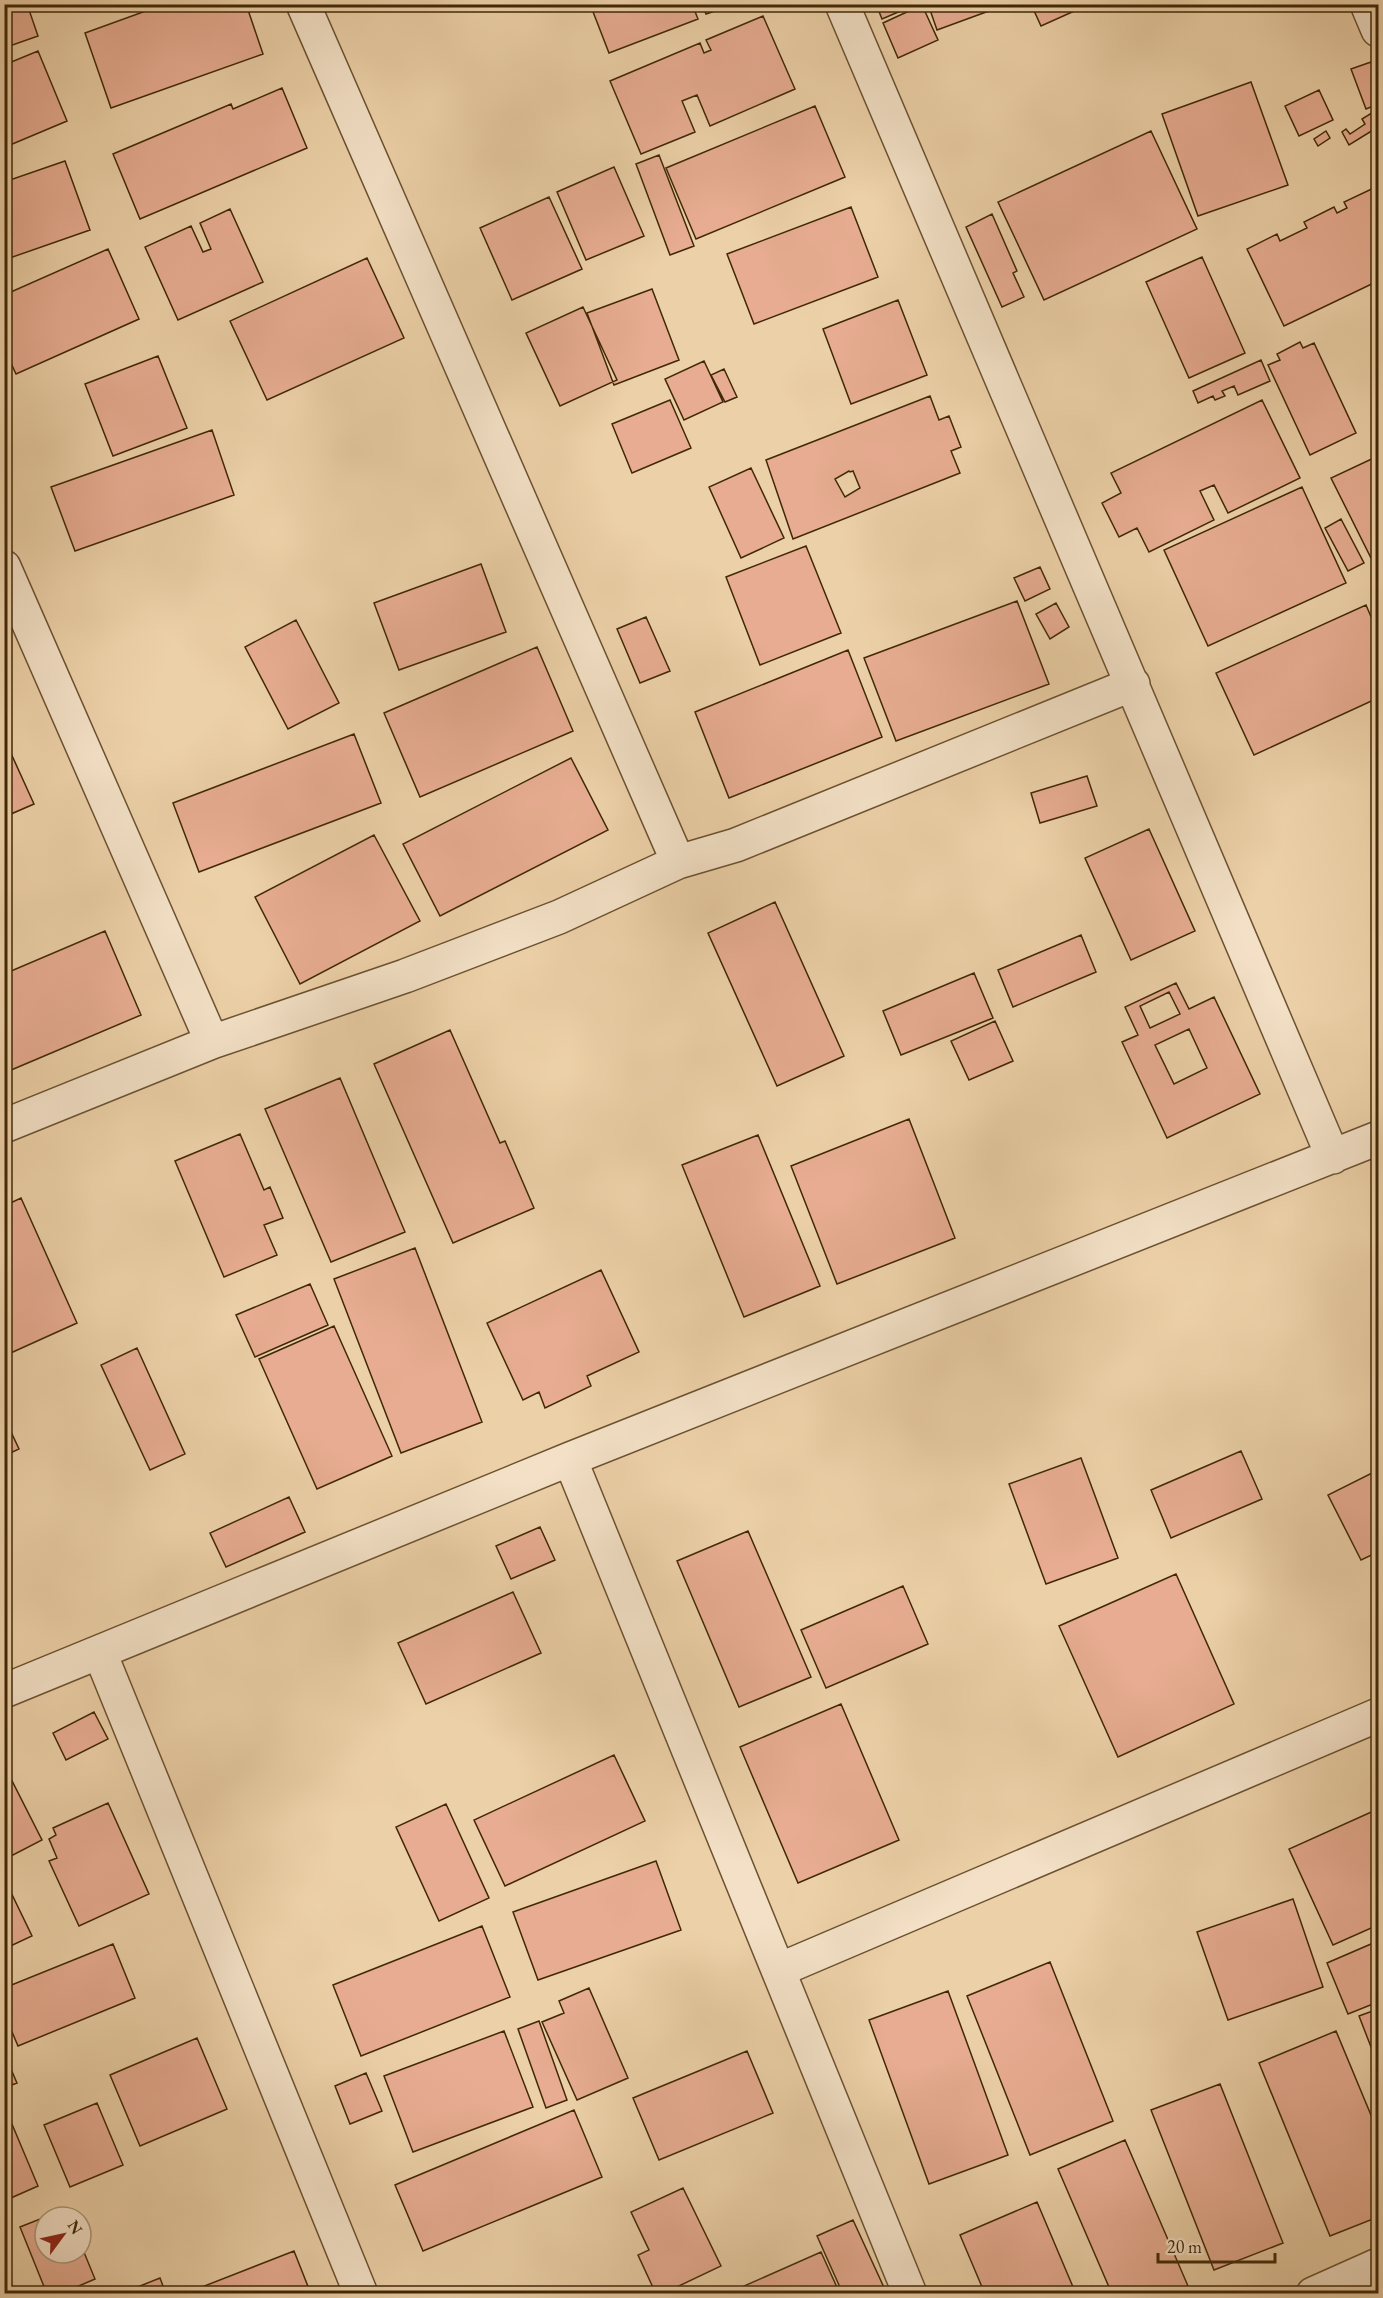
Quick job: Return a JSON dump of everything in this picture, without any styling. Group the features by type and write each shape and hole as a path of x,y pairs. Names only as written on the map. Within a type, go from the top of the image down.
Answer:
{"street":[{"path":"303,4 678,862"},
{"path":"842,4 1333,1157"},
{"path":"1368,4 1378,30"},
{"path":"4,567 212,1042"},
{"path":"4,1126 212,1042 405,976 559,917 678,862 736,845 1133,684"},
{"path":"4,1691 570,1459 1378,1138"},
{"path":"570,1459 910,2294"},
{"path":"100,1653 361,2294"},
{"path":"779,1970 1378,1715"},
{"path":"1313,2294 1378,2265"}],"building":[{"path":"4,4 27,4 38,36 4,48"},
{"path":"165,4 246,4 263,54 111,108 85,33"},
{"path":"590,4 692,4 698,19 609,53"},
{"path":"702,4 736,4 706,14"},
{"path":"876,4 917,4 882,19"},
{"path":"928,4 1008,4 937,30"},
{"path":"1031,4 1090,4 1041,26"},
{"path":"922,5 938,40 898,58 883,23"},
{"path":"763,16 795,89 710,126 697,95 682,101 695,132 641,154 610,81 700,43 704,53 711,50 706,40"},
{"path":"38,51 67,121 10,145 4,133 4,65"},
{"path":"1371,62 1378,83 1378,104 1366,109 1351,69"},
{"path":"1251,82 1288,185 1198,216 1162,114"},
{"path":"282,88 307,148 140,219 113,154 231,104 233,109"},
{"path":"1319,90 1333,120 1299,136 1285,106"},
{"path":"815,106 845,177 696,239 666,168"},
{"path":"1378,109 1378,127 1349,145 1342,132 1346,129 1350,134 1365,124 1362,119"},
{"path":"1151,131 1197,229 1044,300 998,202"},
{"path":"1326,131 1330,138 1318,146 1314,139"},
{"path":"659,155 694,246 670,255 636,164"},
{"path":"65,161 90,230 4,260 4,182"},
{"path":"614,167 644,236 586,260 557,192"},
{"path":"1378,186 1378,281 1284,326 1247,249 1277,234 1280,241 1307,228 1304,222 1334,207 1337,213 1347,208 1344,202"},
{"path":"549,197 582,269 512,300 480,228"},
{"path":"851,207 878,277 754,324 727,254"},
{"path":"230,209 263,282 178,320 145,247 191,226 203,252 211,249 200,223"},
{"path":"992,214 1017,271 1013,273 1024,297 1002,307 966,227"},
{"path":"108,249 139,319 16,374 4,348 4,295"},
{"path":"1202,257 1245,353 1189,378 1146,282"},
{"path":"367,258 404,338 267,400 230,321"},
{"path":"652,289 679,360 614,385 587,313"},
{"path":"898,300 927,375 851,404 823,329"},
{"path":"583,307 617,380 560,406 526,333"},
{"path":"1300,342 1303,348 1314,343 1356,433 1310,455 1268,365 1280,360 1277,354"},
{"path":"158,356 187,428 113,456 85,384"},
{"path":"1261,360 1270,381 1238,395 1234,386 1222,391 1225,396 1215,400 1213,396 1198,403 1193,391"},
{"path":"704,361 723,402 684,420 665,379"},
{"path":"724,369 737,397 725,402 711,375"},
{"path":"930,396 939,420 949,416 961,447 951,451 960,473 793,539 766,460","holes":["853,471 860,488 845,497 835,479"]},
{"path":"670,400 691,448 632,473 612,424"},
{"path":"1262,400 1300,478 1228,513 1214,485 1200,491 1214,520 1149,552 1137,528 1119,537 1102,503 1121,493 1111,473"},
{"path":"212,430 234,495 75,551 51,487"},
{"path":"1378,456 1378,555 1371,558 1331,478"},
{"path":"751,468 784,538 741,558 709,487"},
{"path":"1302,487 1346,583 1208,646 1164,550"},
{"path":"1341,519 1364,563 1348,571 1325,528"},
{"path":"806,546 841,633 760,665 726,577"},
{"path":"481,564 506,632 399,670 374,603"},
{"path":"1040,567 1050,589 1025,601 1014,578"},
{"path":"1017,601 1049,684 896,741 864,658"},
{"path":"1056,603 1069,627 1050,639 1036,614"},
{"path":"1366,605 1378,633 1378,698 1254,755 1216,673"},
{"path":"646,617 670,671 640,683 617,629"},
{"path":"296,620 339,703 288,729 245,647"},
{"path":"537,647 573,731 420,797 384,713"},
{"path":"848,650 882,737 729,798 695,712"},
{"path":"354,734 381,803 199,872 173,803"},
{"path":"4,738 34,804 4,817"},
{"path":"571,758 608,830 440,916 403,844"},
{"path":"1087,776 1097,806 1040,823 1031,793"},
{"path":"1149,829 1195,931 1131,960 1085,858"},
{"path":"374,835 420,921 300,984 255,897"},
{"path":"775,902 844,1056 777,1086 708,933"},
{"path":"105,931 141,1015 4,1073 4,974"},
{"path":"1081,935 1096,972 1013,1007 998,970"},
{"path":"974,973 993,1018 901,1055 883,1011"},
{"path":"1176,983 1189,1009 1214,997 1260,1094 1167,1138 1122,1042 1138,1035 1125,1007","holes":["1169,992 1180,1014 1150,1028 1140,1006","1189,1029 1207,1068 1174,1084 1155,1045"]},
{"path":"995,1021 1013,1061 969,1080 951,1041"},
{"path":"450,1030 500,1143 505,1141 534,1208 453,1243 374,1064"},
{"path":"340,1078 405,1232 331,1262 265,1109"},
{"path":"909,1119 955,1238 837,1284 791,1166"},
{"path":"240,1134 264,1190 270,1187 283,1218 264,1225 277,1255 224,1277 175,1161"},
{"path":"758,1135 820,1286 744,1317 682,1165"},
{"path":"21,1198 77,1323 4,1356 4,1206"},
{"path":"415,1248 482,1422 401,1453 334,1279"},
{"path":"601,1270 639,1352 587,1376 591,1386 545,1408 539,1392 523,1400 487,1323"},
{"path":"310,1284 328,1325 255,1357 236,1315"},
{"path":"334,1326 392,1456 317,1489 259,1359"},
{"path":"137,1348 185,1454 150,1470 101,1365"},
{"path":"4,1417 19,1449 4,1456"},
{"path":"1241,1451 1262,1499 1171,1538 1151,1490"},
{"path":"1081,1458 1118,1558 1046,1584 1009,1484"},
{"path":"1378,1470 1378,1552 1361,1560 1328,1495"},
{"path":"289,1497 305,1532 226,1567 210,1533"},
{"path":"540,1527 555,1560 511,1579 496,1546"},
{"path":"748,1531 811,1677 739,1707 677,1561"},
{"path":"1176,1574 1234,1704 1118,1757 1059,1626"},
{"path":"903,1586 928,1644 826,1688 801,1630"},
{"path":"513,1592 541,1653 426,1704 398,1643"},
{"path":"841,1704 899,1840 798,1883 740,1747"},
{"path":"94,1712 108,1739 66,1760 53,1733"},
{"path":"614,1755 645,1821 505,1886 474,1820"},
{"path":"5,1767 42,1840 11,1856 4,1845"},
{"path":"108,1803 149,1894 79,1926 49,1861 57,1858 49,1839 56,1835 53,1828"},
{"path":"446,1804 489,1898 439,1921 396,1827"},
{"path":"1378,1809 1378,1925 1333,1945 1289,1849"},
{"path":"656,1861 681,1930 538,1980 513,1912"},
{"path":"4,1878 32,1936 4,1949"},
{"path":"1293,1899 1323,1987 1228,2020 1197,1932"},
{"path":"482,1926 510,1997 361,2056 333,1985"},
{"path":"1378,1941 1378,2002 1348,2014 1327,1963"},
{"path":"113,1944 135,1998 18,2046 4,2013 4,1988"},
{"path":"1050,1962 1113,2121 1030,2155 967,1996"},
{"path":"589,1988 628,2078 577,2100 542,2022 564,2013 559,2001"},
{"path":"948,1991 1008,2155 929,2184 869,2020"},
{"path":"1378,2009 1378,2065 1359,2016"},
{"path":"539,2021 567,2100 546,2108 518,2029"},
{"path":"504,2031 533,2107 413,2152 384,2076"},
{"path":"1336,2031 1378,2132 1378,2217 1330,2236 1259,2063"},
{"path":"197,2038 227,2109 140,2146 110,2075"},
{"path":"747,2051 773,2113 659,2160 633,2098"},
{"path":"4,2053 17,2083 4,2088"},
{"path":"366,2073 382,2111 350,2124 335,2086"},
{"path":"1220,2084 1283,2243 1214,2270 1151,2110"},
{"path":"97,2103 123,2165 70,2187 44,2125"},
{"path":"574,2110 602,2177 423,2251 395,2185"},
{"path":"9,2117 38,2186 4,2201 4,2119"},
{"path":"1125,2140 1188,2286 1169,2294 1112,2294 1058,2169"},
{"path":"683,2188 721,2266 662,2294 656,2294 638,2255 649,2250 631,2212"},
{"path":"1037,2202 1076,2294 985,2294 960,2235"},
{"path":"853,2220 887,2294 843,2294 817,2236"},
{"path":"33,2222 33,2259 20,2227"},
{"path":"294,2251 311,2294 184,2294"},
{"path":"821,2252 840,2294 726,2294"},
{"path":"4,2265 14,2290 4,2293"},
{"path":"35,2265 89,2265 95,2279 60,2294 47,2294"},
{"path":"160,2278 166,2294 120,2294"}]}
